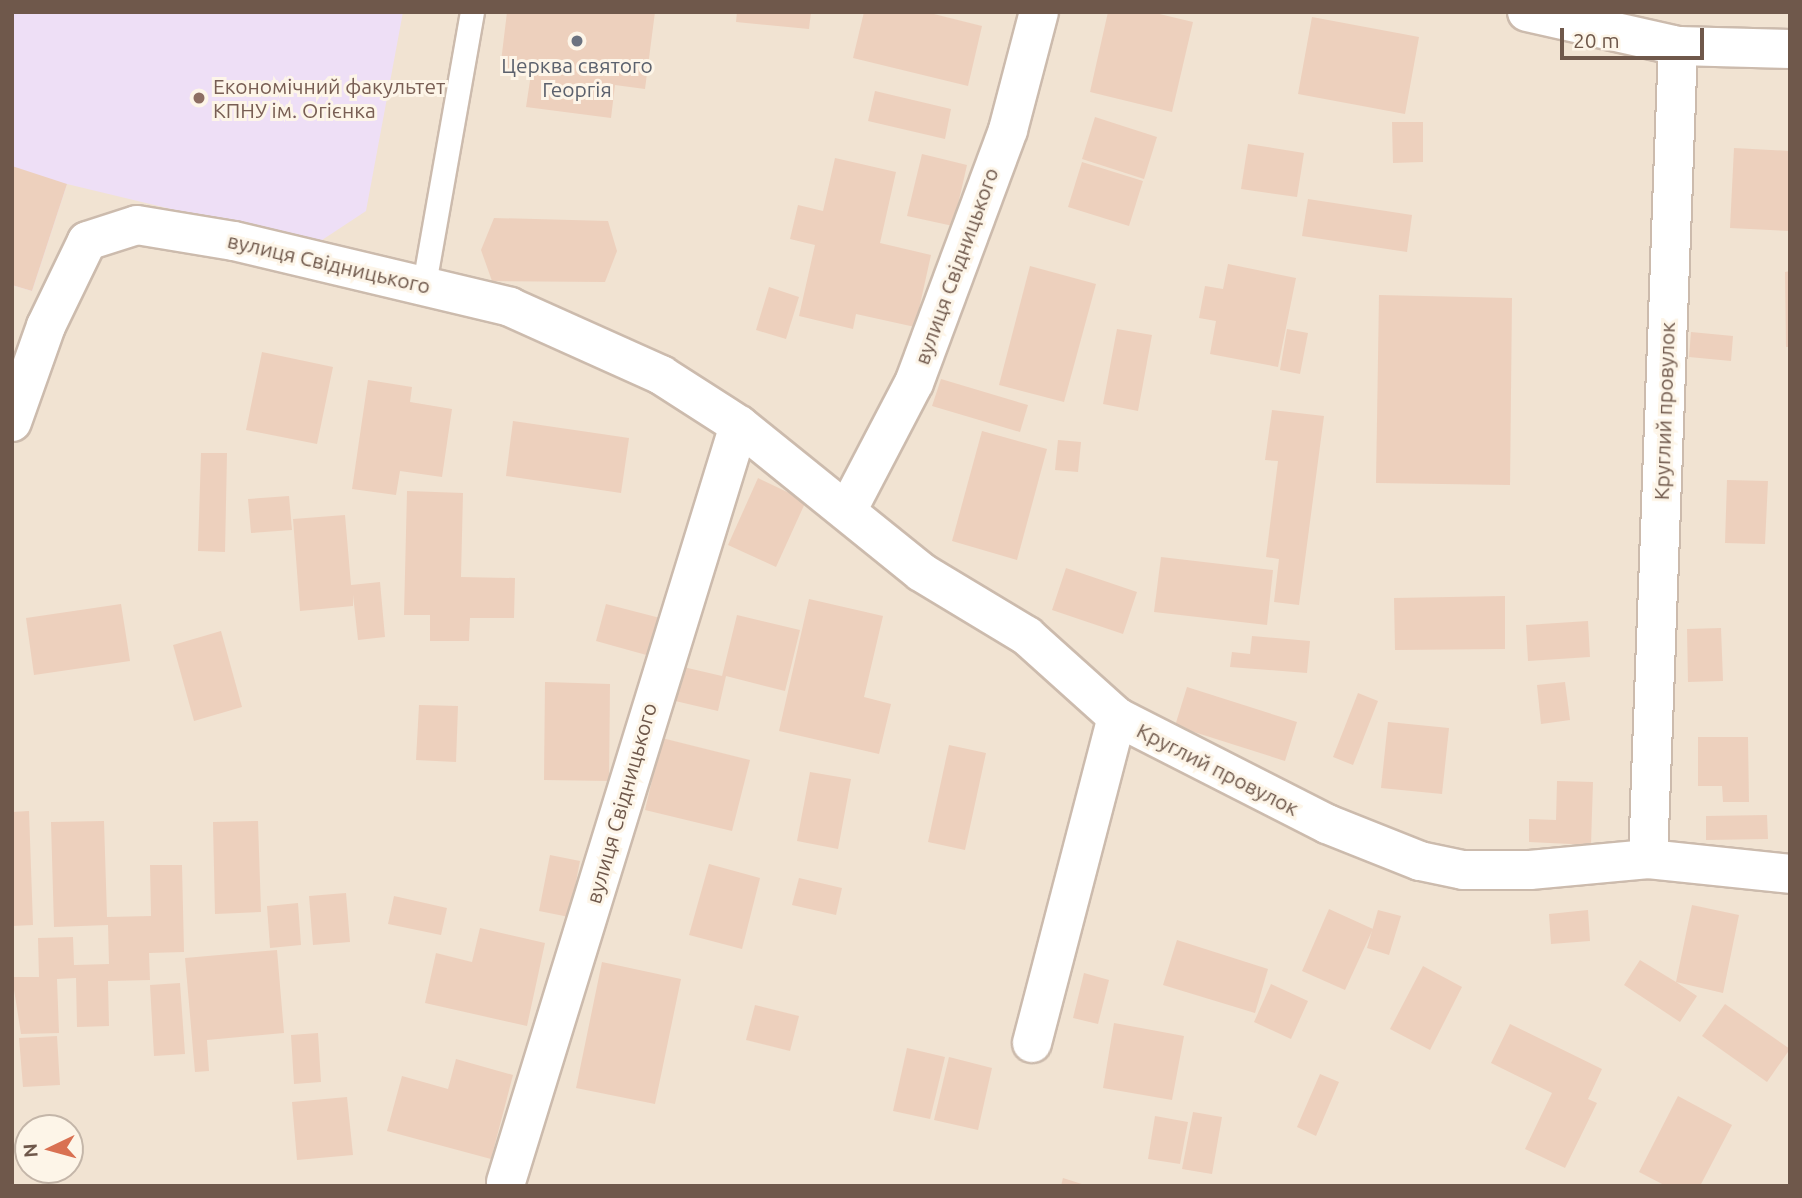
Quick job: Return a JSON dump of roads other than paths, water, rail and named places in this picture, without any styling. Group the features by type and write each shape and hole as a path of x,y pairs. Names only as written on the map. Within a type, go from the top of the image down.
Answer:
{"street":[{"name":"вулиця Свідницького","path":"848,509 914,383 1007,130 1039,12"},
{"path":"1527,12 1678,46 1790,49"},
{"name":"Круглий провулок","path":"1648,859 1678,46"},
{"name":"вулиця Свідницького","path":"12,422 47,326 87,241 137,225 424,284 586,338 661,375 739,425 848,509 921,572 1027,636 1117,717"},
{"name":"вулиця Свідницького","path":"506,1182 739,425"},
{"name":"Круглий провулок","path":"1032,1044 1117,717 1327,824 1420,861 1462,870 1530,870 1648,859 1790,874"}],"lane":[{"path":"424,284 472,12"}],"place":[{"name":"Церква святого Георгія","path":"577,41"},
{"name":"Економічний факультет КПНУ ім. Огієнка","path":"199,98"}]}
